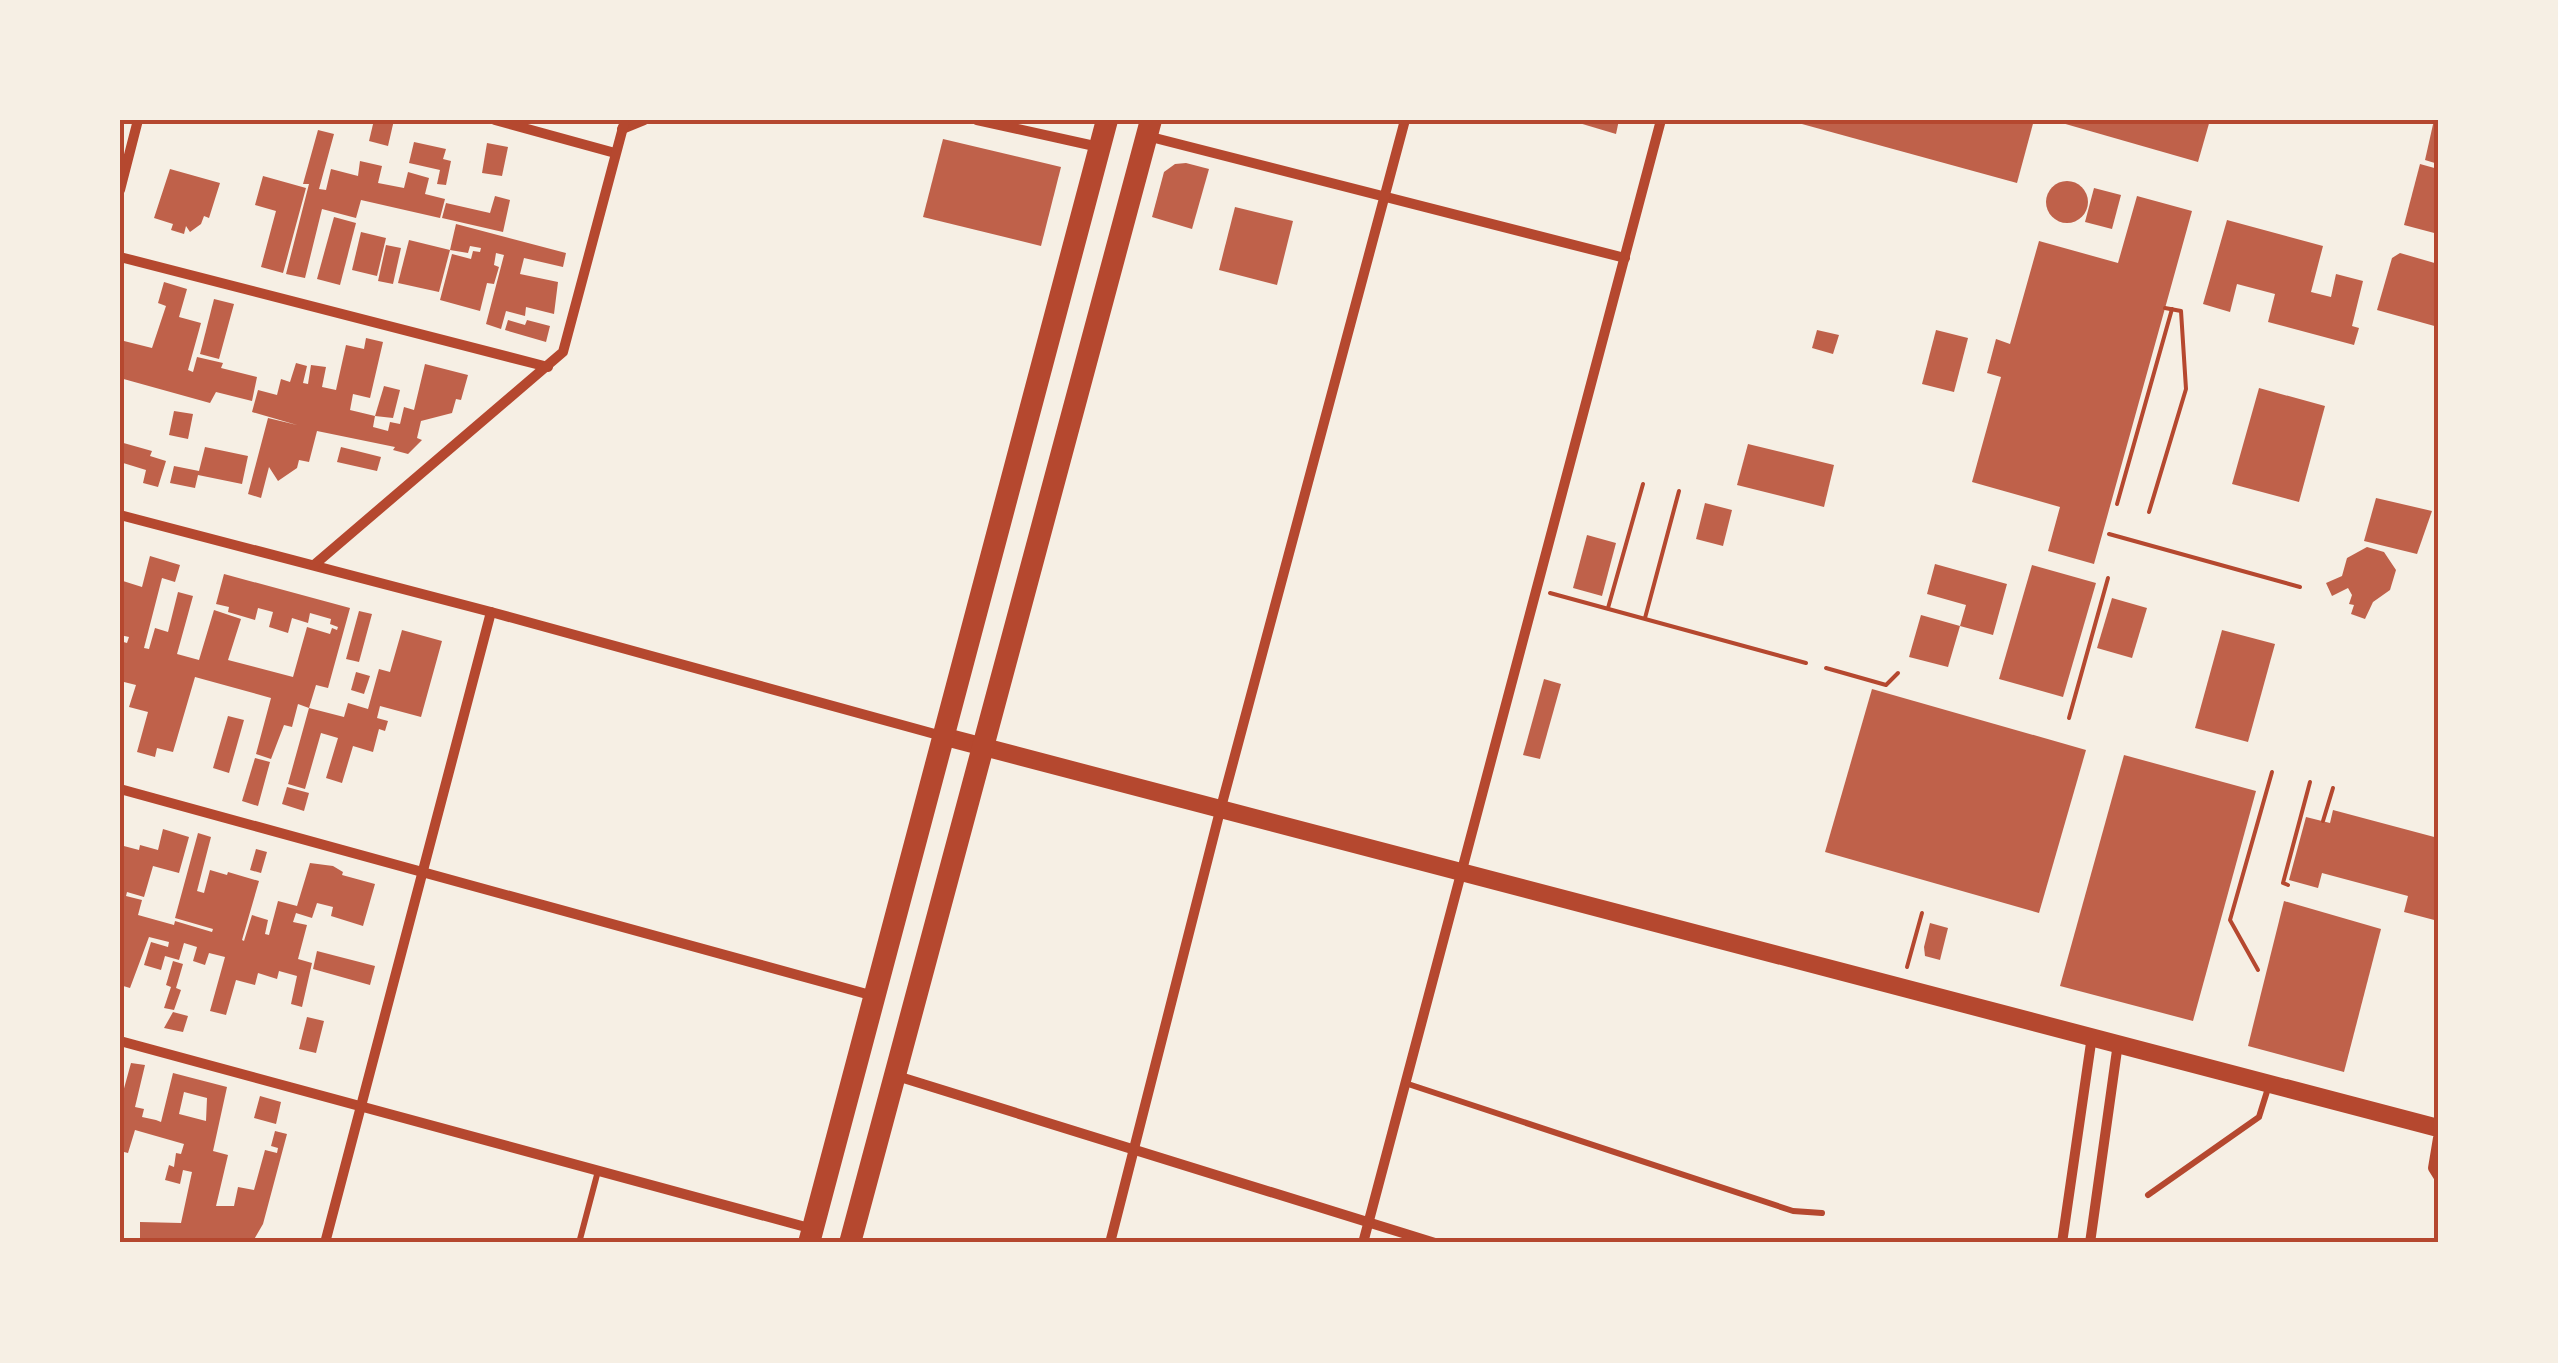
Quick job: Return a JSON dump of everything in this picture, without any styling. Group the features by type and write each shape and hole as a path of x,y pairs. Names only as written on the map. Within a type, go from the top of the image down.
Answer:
{"main road":[{"path":"811,1236 1107,120"},
{"path":"850,1243 1149,128"}],"street":[{"path":"120,190 138,120"},
{"path":"495,120 616,153"},
{"path":"314,565 564,352 624,125 644,120"},
{"path":"977,120 1100,147"},
{"path":"1110,1243 1404,120"},
{"path":"1363,1243 1661,120"},
{"path":"1149,128 1384,196 1625,258"},
{"path":"120,257 548,367"},
{"path":"120,515 1220,811 2438,1128"},
{"path":"325,1243 492,612"},
{"path":"120,789 874,996"},
{"path":"2062,1243 2092,1036"},
{"path":"120,1041 598,1171 811,1236"},
{"path":"2090,1243 2118,1043"},
{"path":"896,1075 1435,1243"},
{"path":"2438,1138 2432,1168 2438,1176"}],"lane":[{"path":"1404,1083 1793,1211 1822,1213"},
{"path":"2148,1195 2258,1117 2270,1083"},
{"path":"579,1243 598,1171"}],"path":[{"path":"2117,504 2168,309 2180,312 2186,389 2149,512"},
{"path":"1608,608 1643,484"},
{"path":"1646,618 1679,491"},
{"path":"2109,534 2300,586"},
{"path":"2069,718 2108,578"},
{"path":"1537,590 1806,663"},
{"path":"1826,668 1886,685 1898,673"},
{"path":"2258,970 2230,920 2272,772"},
{"path":"2288,885 2283,884 2310,782"},
{"path":"2323,821 2333,788"},
{"path":"1902,986 1922,913"}],"building":[{"path":"374,120 394,120 388,146 369,141"},
{"path":"1569,120 1619,120 1616,134"},
{"path":"1791,120 2034,120 2017,183 1791,121"},
{"path":"2210,120 2198,162 2062,123"},
{"path":"2434,120 2438,120 2438,164 2425,160"},
{"path":"318,130 334,134 319,189 326,190 331,169 358,176 360,161 382,166 378,183 404,188 408,172 429,178 425,194 445,199 440,218 361,200 356,218 322,209 305,278 286,274"},
{"path":"943,139 1061,167 1041,246 923,217"},
{"path":"414,142 446,149 443,159 451,161 446,185 437,184 440,170 409,163"},
{"path":"487,143 508,147 502,176 482,173"},
{"path":"1175,164 1209,169 1192,229 1152,217 1164,172"},
{"path":"2420,164 2438,169 2438,234 2404,225"},
{"path":"170,169 220,183 209,218 204,216 201,224 190,232 186,226 184,234 171,230 173,224 154,218"},
{"path":"263,176 306,188 283,273 261,267 276,211 255,205"},
{"path":"2067,181 2082,187 2088,202 2082,217 2067,223 2052,217 2046,202 2052,187"},
{"path":"2094,188 2121,195 2112,229 2085,222"},
{"path":"495,196 510,200 503,232 442,218 446,203 490,213"},
{"path":"2137,196 2192,211 2094,564 2048,551 2060,507 1972,482 2001,377 1987,373 1996,339 2010,344 2039,241 2118,263"},
{"path":"1235,207 1293,221 1277,285 1219,270"},
{"path":"334,217 356,223 340,285 317,279"},
{"path":"2227,220 2323,246 2311,292 2331,297 2336,274 2363,281 2352,326 2359,328 2354,345 2268,322 2275,294 2237,284 2230,312 2203,304"},
{"path":"456,224 566,253 563,267 524,258 520,274 558,282 554,314 526,307 525,316 506,311 501,329 486,324 504,255 496,253 494,265 499,267 494,284 487,283 480,311 440,300 452,254 471,259 473,251 480,252 481,248 470,246 468,253 450,250"},
{"path":"361,232 386,238 377,276 352,270"},
{"path":"409,240 450,250 439,292 398,283"},
{"path":"386,245 401,248 393,284 378,281"},
{"path":"2400,253 2438,264 2438,327 2377,310 2392,258"},
{"path":"164,282 187,289 179,317 201,323 188,370 193,372 197,357 257,377 252,401 216,392 210,403 120,378 120,340 152,348 166,306 158,303"},
{"path":"214,299 234,304 219,359 200,354"},
{"path":"508,320 550,326 546,342 505,330"},
{"path":"1817,330 1839,335 1833,354 1812,348"},
{"path":"1936,330 1968,338 1954,392 1922,384"},
{"path":"366,338 383,342 370,398 353,394 350,410 375,416 373,427 388,431 390,422 400,424 404,407 414,410 425,364 468,375 461,400 456,399 452,413 421,421 417,438 422,440 408,454 393,450 395,447 317,431 309,462 299,460 297,468 278,481 269,467 261,498 248,494 268,418 297,425 252,412 258,390 277,395 281,379 290,382 296,363 307,366 303,383 308,384 311,365 326,367 322,387 336,390 346,345 364,349"},
{"path":"384,386 400,390 393,418 375,416"},
{"path":"2259,388 2325,406 2299,502 2232,484"},
{"path":"174,411 193,414 188,439 169,435"},
{"path":"120,442 152,451 150,456 166,461 158,487 143,483 146,470 120,462"},
{"path":"1748,444 1834,465 1824,507 1737,485"},
{"path":"205,447 248,456 242,484 198,475 195,488 170,483 174,466 199,471"},
{"path":"341,447 381,457 377,471 337,462"},
{"path":"2376,498 2432,511 2417,554 2364,541"},
{"path":"1705,503 1732,510 1723,546 1696,539"},
{"path":"1587,535 1616,543 1602,596 1573,588"},
{"path":"2367,547 2384,552 2396,570 2390,590 2373,602 2365,619 2351,614 2354,605 2349,604 2352,595 2348,588 2332,596 2326,583 2342,576 2347,558"},
{"path":"150,556 180,565 175,582 162,578 144,648 149,649 155,628 168,632 178,592 193,596 177,654 199,660 214,610 241,619 228,660 293,677 307,627 330,634 332,628 337,630 330,624 331,619 310,613 308,623 292,618 288,633 269,627 273,612 258,608 255,620 228,612 229,607 216,604 224,574 350,608 328,688 316,685 309,708 298,704 292,727 284,725 271,759 256,754 271,698 195,677 173,752 157,748 155,757 137,752 148,712 129,707 136,685 120,681 120,641 127,643 129,637 120,635 120,591 123,581 142,587"},
{"path":"1935,564 2007,584 1993,635 1960,626 1966,605 1927,594"},
{"path":"2032,565 2096,583 2063,697 1999,679"},
{"path":"2112,598 2147,608 2132,658 2097,648"},
{"path":"359,611 372,614 359,662 346,659"},
{"path":"1921,615 1960,626 1948,667 1909,657"},
{"path":"402,630 442,641 421,717 380,706 377,718 388,721 385,731 379,729 373,752 353,746 342,783 326,778 338,738 321,733 305,789 288,784 309,708 344,717 348,703 368,709 379,669 390,672"},
{"path":"2222,630 2275,644 2248,742 2195,728"},
{"path":"356,672 370,676 364,694 351,690"},
{"path":"1544,679 1561,684 1540,759 1523,755"},
{"path":"1872,689 2086,750 2039,913 1825,852"},
{"path":"228,716 244,720 229,773 213,768"},
{"path":"2124,755 2256,791 2193,1021 2060,986"},
{"path":"255,758 270,762 258,806 242,801"},
{"path":"287,787 309,793 304,811 282,804"},
{"path":"2333,810 2438,838 2438,921 2404,912 2408,896 2322,873 2318,888 2289,880 2306,817 2330,823"},
{"path":"163,829 189,837 179,873 153,866 144,897 127,892 126,896 142,900 138,915 174,925 175,921 212,932 213,929 175,918 198,833 211,837 197,891 204,893 210,870 259,881 244,941 252,915 268,920 265,934 269,935 278,901 297,906 310,863 333,866 342,875 375,884 363,926 331,916 333,907 317,903 312,918 296,913 293,922 307,925 298,959 312,963 302,1007 291,1004 297,976 279,971 277,979 258,973 255,985 236,980 226,1015 210,1011 225,957 209,953 205,965 193,961 197,947 184,943 179,960 165,956 161,970 144,965 151,942 168,947 169,942 149,937 130,988 120,985 120,845 158,850"},
{"path":"256,849 267,852 261,873 250,870"},
{"path":"2284,901 2381,929 2344,1072 2248,1046"},
{"path":"1930,923 1948,928 1940,960 1925,956"},
{"path":"317,951 375,966 370,985 313,969"},
{"path":"173,961 183,964 176,988 181,990 174,1010 164,1008"},
{"path":"173,1012 188,1016 183,1032 164,1028"},
{"path":"307,1017 324,1021 316,1053 299,1049"},
{"path":"131,1063 145,1065 135,1107 144,1109 142,1117 161,1122 173,1073 227,1087 213,1151 228,1155 216,1206 234,1206 238,1187 254,1190 265,1150 277,1153 278,1148 271,1146 275,1131 287,1134 263,1224 252,1243 152,1243 153,1239 140,1239 140,1222 181,1223 192,1172 183,1170 180,1184 165,1180 169,1165 174,1167 176,1153 181,1154 184,1144 135,1130 128,1153 120,1151 120,1103","holes":["184,1092 207,1098 206,1121 179,1114"]},
{"path":"260,1096 281,1102 276,1124 254,1118"}]}
